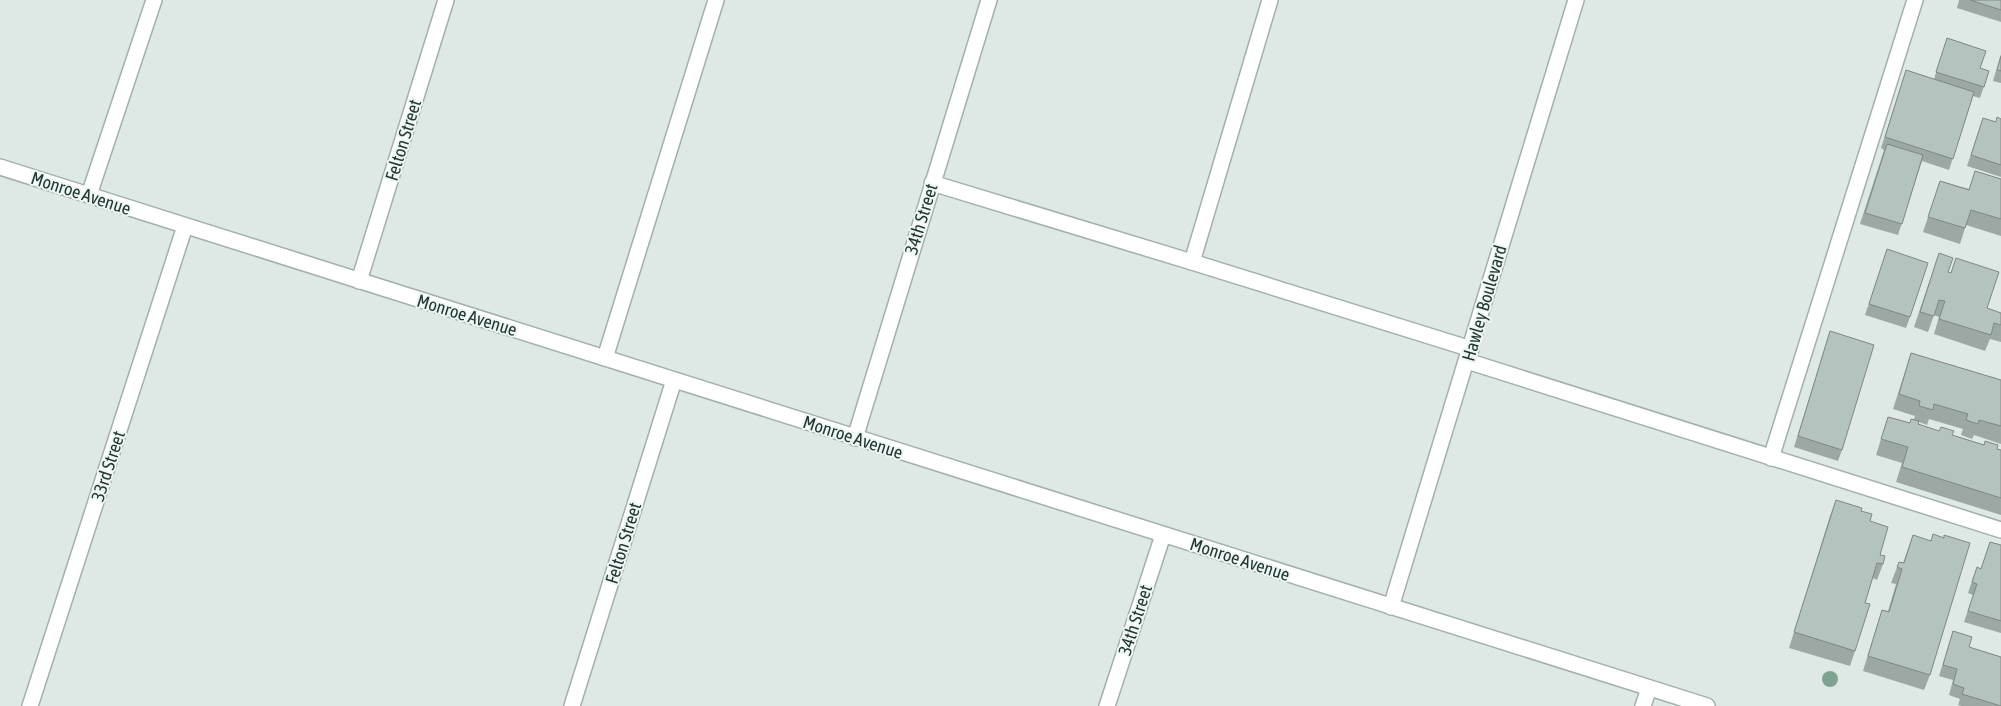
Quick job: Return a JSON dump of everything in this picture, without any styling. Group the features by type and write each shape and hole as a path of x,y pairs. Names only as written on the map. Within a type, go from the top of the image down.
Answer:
{"street":[{"path":"89,195 154,0"},
{"name":"Felton Street","path":"359,281 446,0"},
{"path":"605,358 716,0"},
{"name":"34th Street","path":"855,438 989,0"},
{"path":"1192,262 1270,0"},
{"name":"Hawley Boulevard","path":"1391,607 1469,355 1515,195 1576,0"},
{"path":"1772,458 1915,0"},
{"name":"Monroe Avenue","path":"0,167 1707,706"},
{"path":"932,183 1192,262 1772,458 2001,530"},
{"name":"33rd Street","path":"30,706 186,226"},
{"name":"Felton Street","path":"572,706 674,380"},
{"name":"34th Street","path":"1107,706 1163,535"},
{"path":"1643,706 1649,688"}],"building":[{"path":"1970,0 2001,0 2001,10"},
{"path":"1947,38 1986,51 1980,68 1989,71 1984,87 1936,72"},
{"path":"2001,56 2001,71 1997,70"},
{"path":"1906,70 1974,92 1953,159 1885,137"},
{"path":"1997,117 2001,119 2001,165 1971,155 1983,118 1996,122"},
{"path":"1887,144 1923,155 1902,224 1865,213"},
{"path":"1975,171 2001,179 2001,219 1971,210 1965,228 1928,217 1940,181 1969,190"},
{"path":"1887,249 1928,263 1910,317 1869,304"},
{"path":"1939,253 1953,258 1948,272 1951,273 1956,258 1999,272 1987,308 2001,313 2001,325 1994,323 1991,335 1939,319 1945,301 1939,300 1934,316 1920,312"},
{"path":"1830,331 1874,345 1842,450 1798,436"},
{"path":"1911,353 2001,380 2001,426 1979,420 1978,424 1966,420 1968,414 1934,404 1933,410 1919,406 1920,401 1899,394"},
{"path":"1888,417 1910,423 1911,419 1919,421 1918,424 1939,431 1941,427 1954,431 1952,435 1984,445 1985,441 1998,445 1997,449 2001,450 2001,498 1902,467 1908,447 1881,439"},
{"path":"1836,500 1862,508 1861,511 1872,514 1870,521 1888,527 1880,555 1885,556 1883,564 1877,563 1865,603 1870,604 1855,651 1794,632"},
{"path":"1933,534 1944,538 1944,535 1970,543 1930,675 1868,656 1882,610 1889,612 1902,569 1897,567 1899,562 1904,563 1913,535 1931,541"},
{"path":"1990,542 2001,545 2001,621 1968,611 1977,584 1972,582 1977,567 1981,569"},
{"path":"1953,631 1972,637 1969,647 2001,657 2001,706 1962,694 1964,688 1953,684 1957,669 1943,665"}]}
